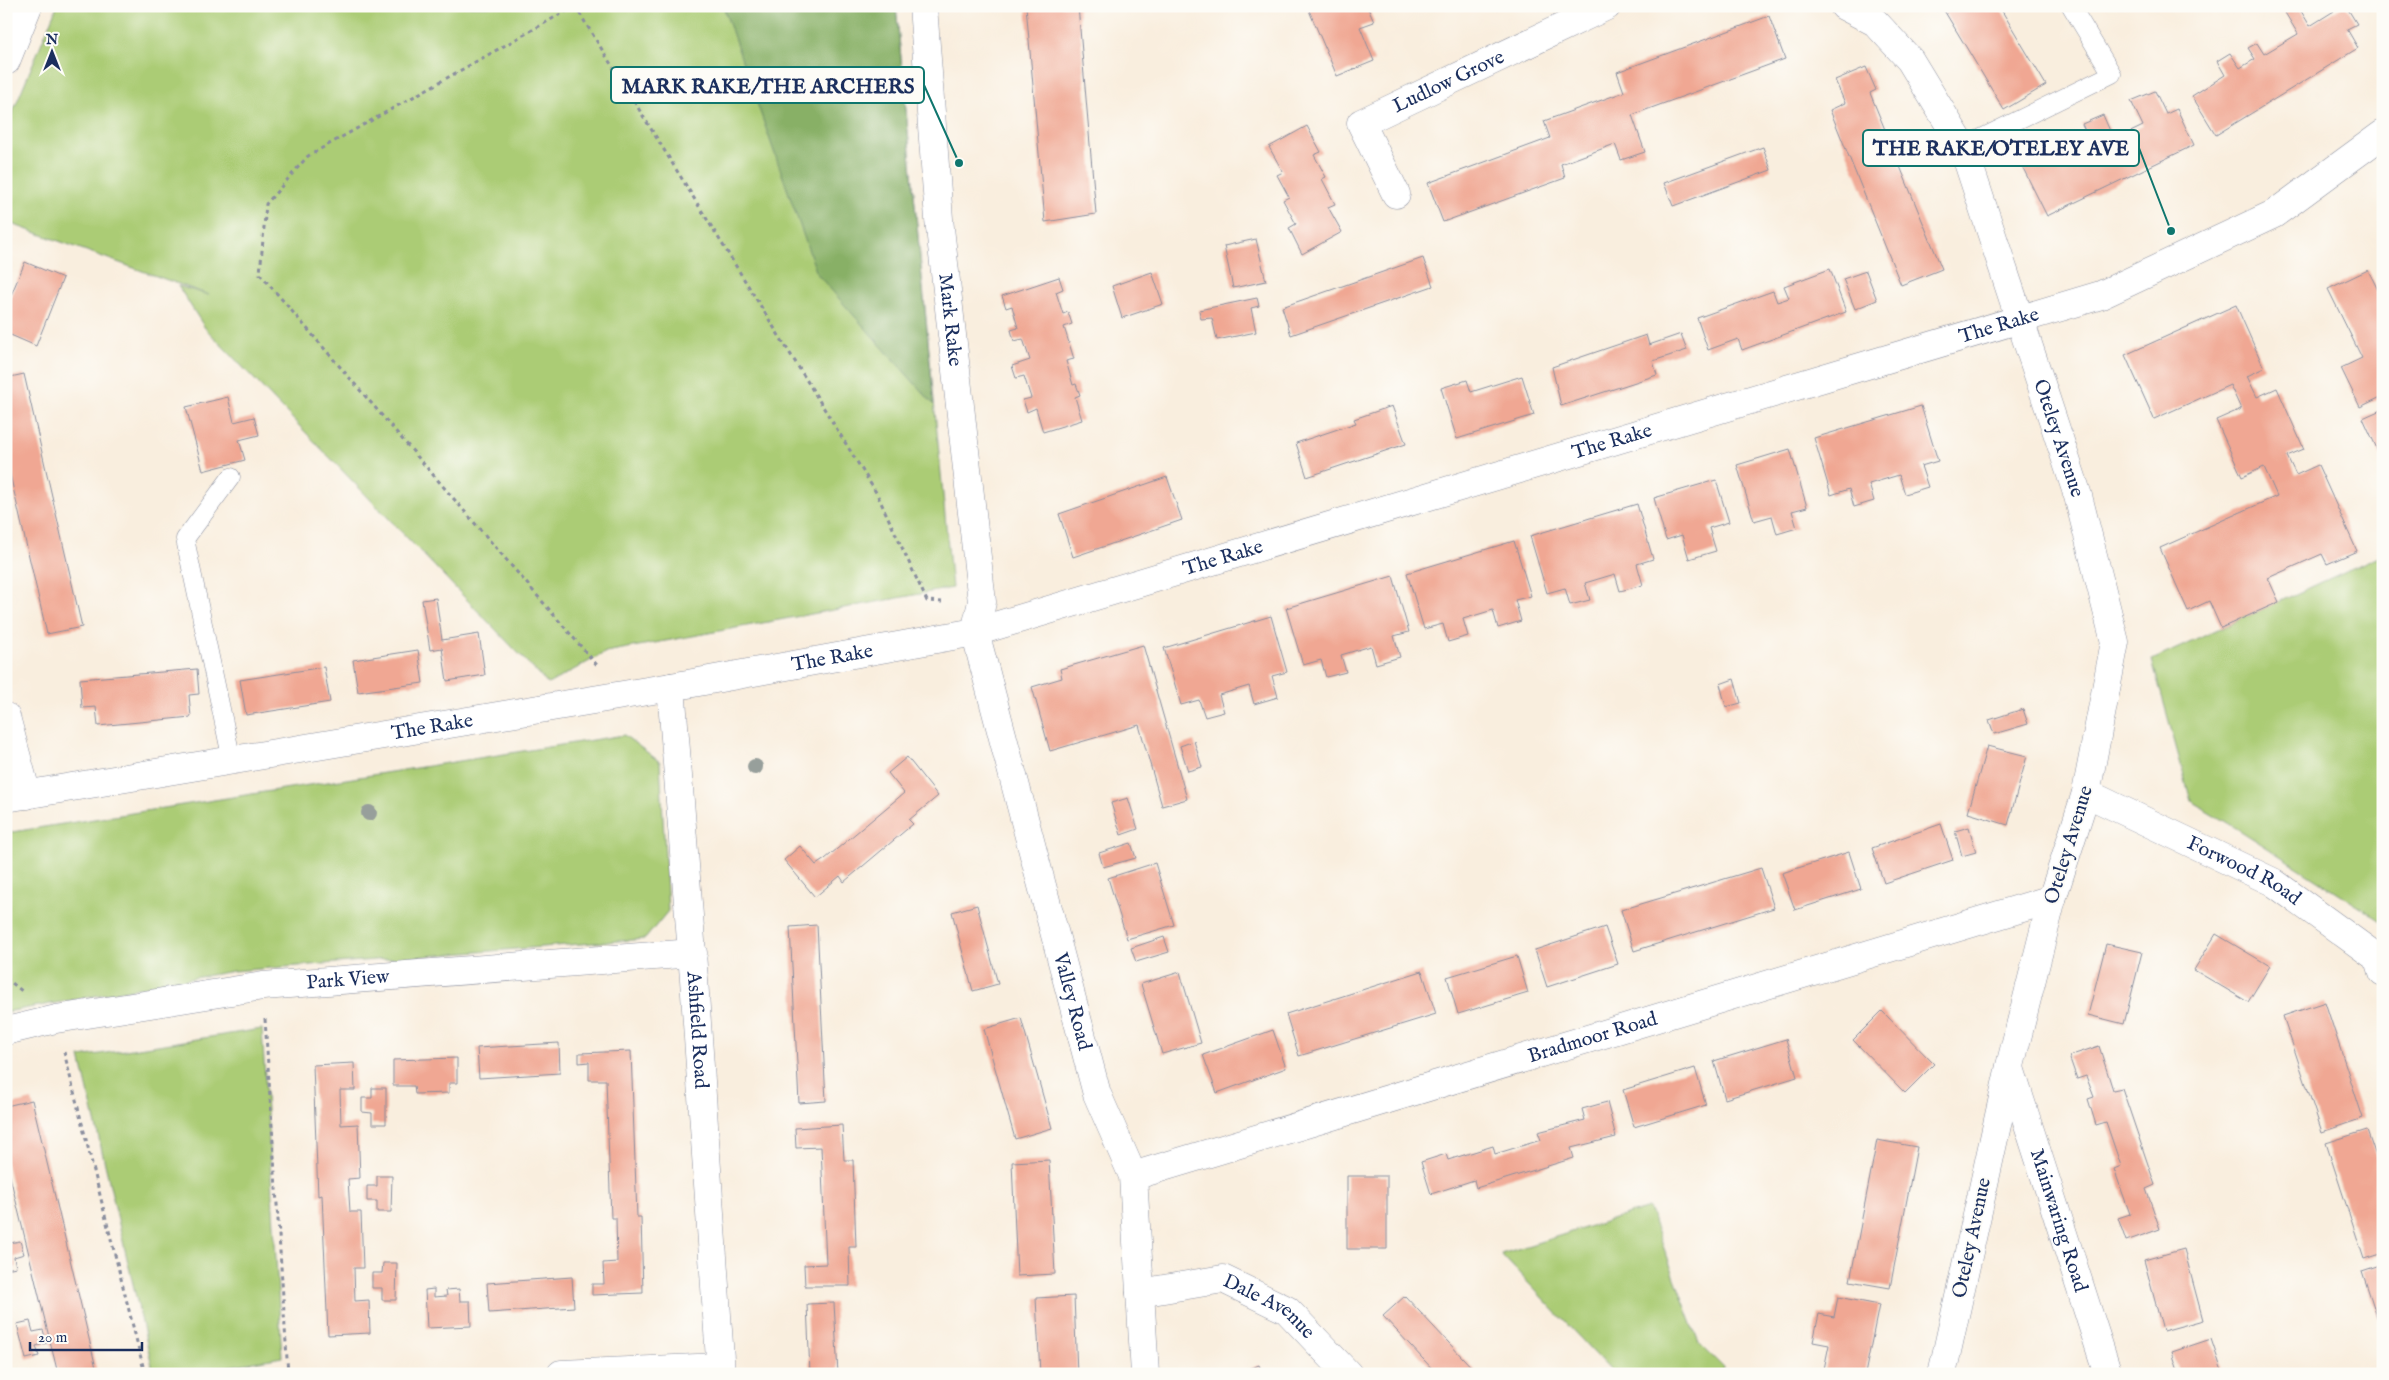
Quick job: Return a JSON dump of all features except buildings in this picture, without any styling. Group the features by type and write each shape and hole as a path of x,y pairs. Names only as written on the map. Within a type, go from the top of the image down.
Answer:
{"street":[{"path":"6,61 28,6"},
{"name":"Mark Rake","path":"923,6 939,219 982,602 975,632"},
{"name":"Ludlow Grove","path":"1396,194 1361,123 1607,6"},
{"path":"1844,6 1874,22 1910,60 1963,147 2020,320"},
{"name":"The Rake","path":"17,796 671,687 975,632 2101,295 2274,214 2383,134"},
{"name":"Oteley Avenue","path":"1942,1374 2010,1066 2052,899 2086,793 2115,642 2078,496 2020,320"},
{"name":"Valley Road","path":"975,632 1096,1094 1132,1176 1145,1374"},
{"name":"Ashfield Road","path":"671,687 692,953 721,1370"},
{"path":"6,717 17,796"},
{"name":"Forwood Road","path":"2086,793 2273,882 2379,959 2383,972"},
{"name":"Bradmoor Road","path":"1132,1176 2052,899"},
{"name":"Park View","path":"6,1031 56,1019 263,986 692,953"},
{"name":"Mainwaring Road","path":"2010,1066 2108,1374"},
{"name":"Dale Avenue","path":"1140,1293 1223,1279 1287,1310 1348,1374"},
{"path":"561,1374 721,1370"}],"lane":[{"path":"1963,147 2112,74 2071,6"},
{"path":"232,477 185,539 232,761"}],"path":[{"path":"623,695 260,274 266,204 308,156 575,6 877,494 927,602 982,602"},
{"path":"263,986 288,1374"},
{"path":"56,1019 145,1374"}],"green space":[{"path":"57,6 896,6 952,588 606,652 548,684 205,328 178,286 209,295 6,222 6,128"},
{"path":"723,6 896,6 934,405 817,274"},
{"path":"2383,554 2383,922 2191,801 2152,660"},
{"path":"624,735 660,762 668,911 645,939 233,971 6,1012 6,833"},
{"path":"262,1029 282,1357 186,1374 154,1374 80,1057"},
{"path":"1649,1208 1699,1343 1723,1367 1722,1374 1614,1374 1501,1254"}],"place":[{"name":"MARK RAKE/THE ARCHERS","path":"959,163"},
{"name":"THE RAKE/OTELEY AVE","path":"2171,231"}]}
